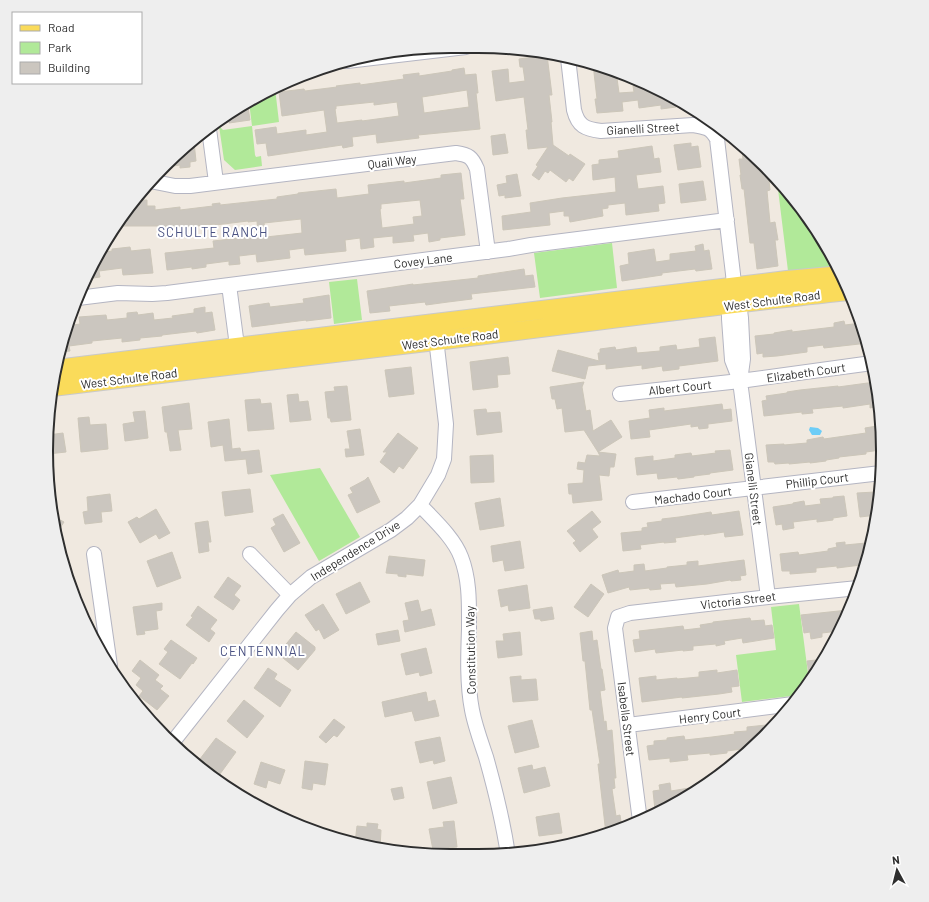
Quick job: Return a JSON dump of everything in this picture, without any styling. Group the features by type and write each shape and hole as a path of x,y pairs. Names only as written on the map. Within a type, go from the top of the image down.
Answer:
{"main road":[{"name":"West Schulte Road","path":"58,386 435,332 734,286 835,276"},
{"name":"West Schulte Road","path":"62,368 237,346 435,332 734,304 843,292"}],"street":[{"name":"Gianelli Street","path":"569,64 576,118 581,125 590,130 601,131 693,125 704,126 713,132 717,139 734,286 732,360 740,380 768,597"},
{"path":"158,183 175,186 190,186 216,182 211,134"},
{"name":"Quail Way","path":"216,182 456,153 464,154 473,160 477,169 488,252"},
{"name":"Covey Lane","path":"84,297 129,292 152,294 167,293 508,250 531,245 727,220"},
{"path":"229,285 237,346"},
{"name":"Independence Drive","path":"176,738 290,595 311,577 391,530 407,518 420,505 438,475 444,459 446,424 435,332"},
{"name":"Elizabeth Court","path":"740,380 866,364"},
{"name":"Albert Court","path":"620,394 740,380"},
{"name":"Phillip Court","path":"754,488 875,474"},
{"name":"Machado Court","path":"633,502 754,488"},
{"name":"Constitution Way","path":"420,505 452,540 461,556 466,573 469,598 469,686 472,711 497,797 507,848"},
{"path":"94,554 108,653"},
{"path":"250,554 290,595"},
{"name":"Victoria Street","path":"618,617 630,613 851,589"},
{"name":"Isabella Street","path":"618,617 615,628 639,815"},
{"name":"Henry Court","path":"628,725 784,705"}],"green space":[{"path":"276,94 279,122 252,126 250,107"},
{"path":"252,126 255,155 256,157 261,156 262,166 235,170 224,160 219,128 223,130"},
{"path":"778,190 809,230 831,267 788,271"},
{"path":"612,243 617,288 540,298 534,253"},
{"path":"357,279 362,320 334,324 329,282"},
{"path":"320,468 360,537 319,561 270,475"},
{"path":"799,604 808,673 792,696 742,702 736,655 776,650 771,607"}],"water":[{"path":"810,427 818,428 822,431 820,435 812,435 809,430"}],"building":[{"path":"534,57 548,59 552,95 549,95 553,145 569,156 570,154 585,164 573,181 569,178 566,182 550,170 548,173 545,171 539,180 532,175 538,166 536,165 548,147 528,149 526,130 528,130 524,97 496,101 492,71 508,69 509,83 525,81 523,67 520,67 519,59"},
{"path":"464,68 465,75 476,74 478,93 476,93 480,129 418,135 419,138 377,143 376,134 352,137 353,146 343,148 342,145 268,156 266,143 257,144 255,130 276,127 277,134 306,130 306,135 327,132 324,110 282,116 279,92 304,89 305,91 360,83 360,85 404,79 403,75 419,73 419,76","holes":["467,90 469,107 424,113 422,97","374,102 374,105 397,102 399,116 337,123 336,106"]},
{"path":"594,71 617,78 619,93 634,92 633,86 636,86 676,105 676,107 661,109 661,105 639,108 638,100 622,102 623,111 597,113 595,99 597,99"},
{"path":"248,108 250,120 229,123 229,121"},
{"path":"505,134 508,153 493,155 491,136"},
{"path":"691,143 691,147 698,146 701,167 678,170 674,145"},
{"path":"652,146 654,159 659,158 661,172 636,175 638,189 663,186 665,203 658,204 659,211 626,215 625,203 608,205 608,208 602,209 603,216 570,222 569,216 564,216 564,211 549,213 550,225 503,230 502,216 531,212 530,203 616,192 615,177 593,180 592,165 599,164 599,160 619,158 618,151"},
{"path":"195,147 196,161 190,162 190,167 180,168 180,165 174,166"},
{"path":"742,154 769,181 770,190 767,191 770,223 775,222 778,240 775,240 778,266 757,269 754,243 750,243 744,189 742,189 740,175 739,159 743,159"},
{"path":"461,173 464,199 460,199 465,235 440,238 440,240 429,242 428,233 413,235 414,241 393,243 393,236 373,238 374,247 361,249 360,238 345,240 346,251 305,255 304,248 289,250 290,258 257,262 256,254 239,256 240,264 229,265 229,261 206,264 206,267 167,270 165,253 214,248 213,241 258,236 257,221 163,229 162,226 123,226 143,200 147,200 147,206 155,206 155,210 180,207 180,210 213,206 212,204 220,203 220,205 277,199 277,197 298,193 336,189 337,198 369,194 368,185 404,181 404,183 441,178 441,175","holes":["420,200 422,216 413,217 414,224 382,228 380,209 381,204","301,219 302,233 266,237 264,223"]},
{"path":"517,174 521,196 505,198 505,195 499,196 497,185 507,183 506,176"},
{"path":"703,181 706,200 681,203 679,184"},
{"path":"703,244 704,251 709,250 712,269 696,271 695,269 662,273 662,275 622,281 620,266 629,264 628,253 654,249 656,262 670,260 670,254 696,251 695,246"},
{"path":"130,247 131,251 150,249 153,273 123,275 122,268 99,271 100,277 93,278 106,252 112,251 112,249"},
{"path":"524,269 525,276 533,275 535,287 471,294 472,299 426,305 425,302 389,306 390,311 370,313 367,291 413,284 478,278 478,276"},
{"path":"329,295 331,318 252,327 249,306 269,303 270,307 304,303 303,299"},
{"path":"205,307 205,313 212,312 215,330 197,333 196,331 162,335 122,342 122,338 92,341 92,343 69,346 70,351 66,351 73,325 80,324 79,317 106,315 107,320 127,318 127,313 137,312 138,315 153,313 154,320 173,318 172,316 194,313 194,309"},
{"path":"844,321 845,325 855,324 861,344 824,348 823,345 807,347 807,352 777,356 763,357 763,353 757,354 755,336 792,330 792,332 834,327 834,323"},
{"path":"715,337 718,361 679,366 679,369 663,371 662,366 642,369 642,365 606,369 606,364 588,366 585,379 552,371 558,350 599,361 598,353 600,353 600,349 615,347 616,350 636,347 637,353 660,351 660,347 676,345 677,350 700,347 699,339"},
{"path":"508,357 510,374 497,375 498,387 473,390 470,362"},
{"path":"411,367 414,394 389,397 385,370"},
{"path":"584,382 582,387 586,411 590,410 593,431 611,420 622,437 598,452 584,430 565,432 562,408 557,409 555,399 552,399 550,387"},
{"path":"870,383 874,407 870,408 870,404 843,408 843,406 812,409 813,413 802,414 802,412 764,416 762,401 767,400 766,396 800,390"},
{"path":"347,386 351,420 331,422 330,418 328,418 325,392 335,391 334,387"},
{"path":"298,394 299,402 308,401 311,420 290,422 287,395"},
{"path":"260,399 261,404 271,403 274,429 248,431 245,400"},
{"path":"189,403 192,429 178,430 181,450 170,451 167,432 165,432 162,407"},
{"path":"722,404 723,410 731,409 732,421 708,424 708,428 699,429 698,426 691,427 691,424 649,430 650,437 631,439 629,421 650,418 649,410 664,408 664,411"},
{"path":"486,409 487,413 500,412 502,432 477,435 474,410"},
{"path":"145,411 148,438 125,441 123,424 135,422 133,412"},
{"path":"89,417 90,425 106,424 108,449 81,452 78,418"},
{"path":"229,419 232,449 240,448 241,452 259,450 262,472 248,474 246,459 225,461 223,445 211,447 208,422"},
{"path":"875,426 876,451 866,452 866,454 839,457 826,461 810,463 775,464 774,462 768,462 766,445 807,443 807,440 823,437 824,439 866,433 865,428"},
{"path":"360,429 364,455 346,457 345,449 350,449 347,431"},
{"path":"63,433 66,452 53,453 54,434"},
{"path":"398,433 418,448 403,469 399,466 394,473 380,462 387,452 383,452"},
{"path":"730,450 733,470 678,479 677,477 658,479 657,473 637,475 635,458 653,456 653,461 675,458 675,455 691,453 692,456 716,453 715,451"},
{"path":"598,452 616,454 614,467 610,467 609,476 599,475 602,500 573,503 572,494 569,494 568,484 583,483 584,470 577,469 578,462 585,463 587,455 600,456"},
{"path":"493,455 494,482 471,483 470,456"},
{"path":"368,477 380,502 357,513 348,495 353,493 350,488"},
{"path":"250,489 253,512 225,516 222,492"},
{"path":"874,492 871,516 860,517 857,493"},
{"path":"110,494 112,511 101,512 102,522 85,524 83,512 88,511 87,497"},
{"path":"844,496 847,516 817,522 817,519 793,522 794,528 783,530 782,524 776,525 773,507 804,501 805,506 821,504 820,499"},
{"path":"500,498 504,526 480,530 475,503"},
{"path":"156,509 170,533 159,539 156,534 140,543 128,522 137,517 139,519"},
{"path":"592,511 601,522 592,529 598,537 580,552 573,543 576,541 567,531"},
{"path":"739,511 743,535 725,537 724,532 704,534 675,538 676,542 640,545 641,549 623,551 621,533 642,531 642,528 648,527 647,523 662,521 662,519 711,512 712,515"},
{"path":"283,514 300,543 284,552 271,528 276,525 273,519"},
{"path":"59,519 64,522 61,527"},
{"path":"208,521 211,542 208,542 209,551 199,553 195,523"},
{"path":"520,541 524,568 505,571 503,560 493,562 491,546"},
{"path":"845,542 845,545 865,543 859,565 837,568 837,566 816,568 816,572 790,574 790,571 782,571 780,554 798,552 799,555 828,551 828,549 837,547 836,543"},
{"path":"172,552 181,578 157,587 147,561"},
{"path":"389,556 425,560 423,576 406,574 406,577 398,576 398,574 386,573"},
{"path":"744,560 746,575 740,576 741,580 676,587 675,583 660,584 661,589 650,590 649,588 630,590 629,587 608,593 602,575 618,570 619,573 634,571 634,565 644,564 645,571 687,565 687,562 698,561 698,566"},
{"path":"228,577 241,586 234,595 240,600 233,610 214,597"},
{"path":"360,582 370,602 346,614 336,594"},
{"path":"591,584 604,594 588,617 574,607"},
{"path":"527,585 530,608 509,611 508,605 501,607 498,590"},
{"path":"418,600 421,612 431,609 435,625 405,632 403,621 409,620 405,603"},
{"path":"162,603 162,610 156,611 158,629 144,631 145,634 137,635 133,607"},
{"path":"323,604 339,630 324,639 319,629 316,631 305,615"},
{"path":"198,606 217,620 210,629 215,633 209,642 186,625 193,617 191,616"},
{"path":"552,607 554,619 541,621 540,619 535,619 533,610"},
{"path":"843,611 833,632 822,633 822,637 811,639 810,632 804,633 801,615"},
{"path":"750,618 751,621 764,620 765,626 772,625 774,638 743,643 742,638 724,641 725,644 716,646 716,644 693,646 693,650 656,653 655,649 635,652 633,640 640,639 639,631 683,626 684,630 701,628 700,625 713,622"},
{"path":"398,630 400,641 378,645 376,634"},
{"path":"592,631 593,641 597,640 605,690 600,691 604,722 606,721 607,731 612,730 616,778 614,778 615,788 612,789 616,816 620,815 621,822 605,828 598,764 600,764 592,710 590,710 585,661 583,661 580,633"},
{"path":"296,632 315,647 315,650 298,670 278,654"},
{"path":"520,632 522,655 498,658 496,641 504,641 503,634"},
{"path":"171,640 197,658 180,679 159,664 168,652 164,649"},
{"path":"426,648 432,673 420,676 419,672 406,675 401,654"},
{"path":"140,660 159,675 155,680 163,686 160,689 169,696 157,710 139,696 143,691 136,685 141,678 132,671"},
{"path":"817,660 809,672 807,661"},
{"path":"268,668 277,674 274,679 291,690 280,707 254,688"},
{"path":"717,670 717,673 737,670 739,686 731,687 732,692 642,702 639,678 656,676 656,680 699,677 699,672"},
{"path":"521,676 521,680 536,679 538,700 513,702 510,677"},
{"path":"426,692 428,702 435,700 439,716 415,721 412,711 385,717 382,702"},
{"path":"244,700 264,716 247,738 227,721"},
{"path":"334,719 345,727 337,737 334,735 326,743 319,737"},
{"path":"532,720 539,747 515,753 508,726"},
{"path":"766,725 741,749 710,755 710,753 687,755 688,760 670,762 670,758 649,760 647,746 654,745 654,741 684,736 685,740 735,734 734,732 747,731 747,727"},
{"path":"440,737 445,761 434,764 433,760 420,763 415,742"},
{"path":"216,738 236,752 220,774 200,759"},
{"path":"305,761 328,764 325,785 313,783 312,790 302,788"},
{"path":"261,762 285,770 280,784 268,780 266,788 254,784"},
{"path":"532,765 533,770 545,767 550,786 524,793 518,768"},
{"path":"451,777 457,803 433,809 427,782"},
{"path":"670,783 671,791 690,788 655,808 653,791 660,790 659,785"},
{"path":"402,787 404,798 394,800 391,789"},
{"path":"559,813 562,833 539,836 536,817"},
{"path":"454,821 457,847 433,848 429,829 444,827 443,822"},
{"path":"367,823 378,824 377,829 381,830 380,842 356,837 357,826 367,827"}],"district":[{"name":"SCHULTE RANCH","path":"213,232"},
{"name":"CENTENNIAL","path":"263,651"}]}
